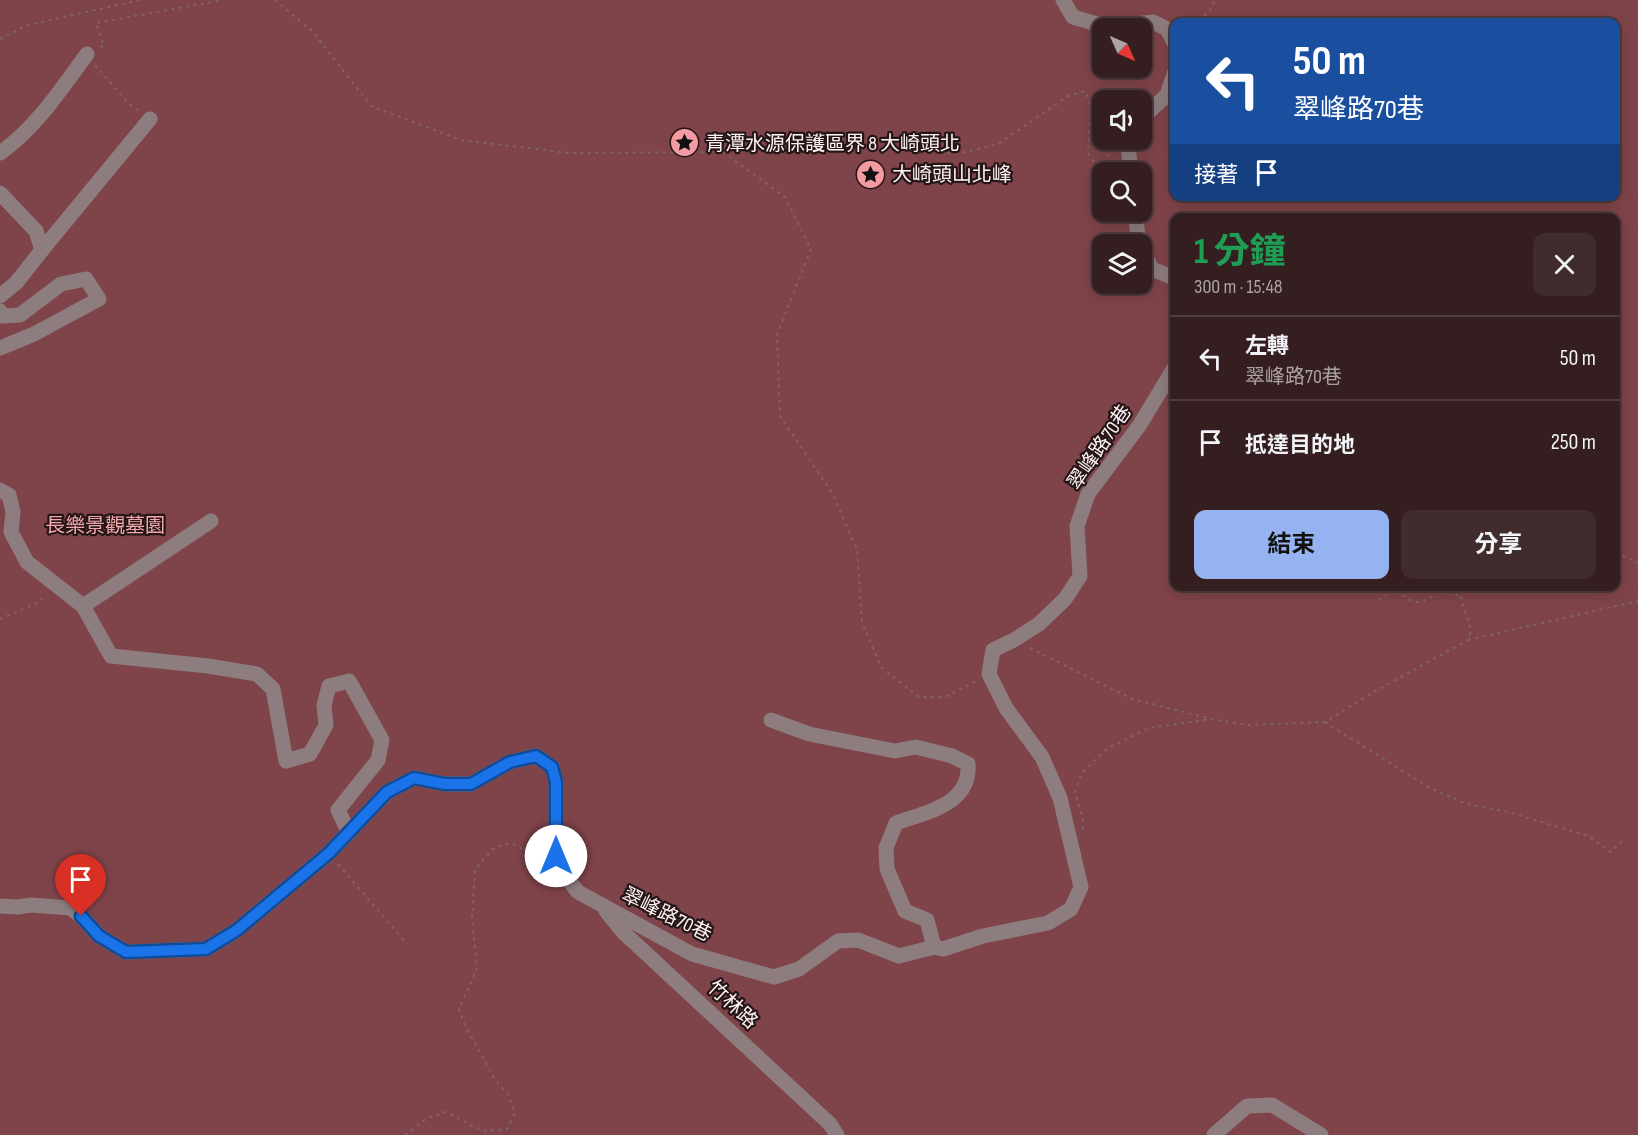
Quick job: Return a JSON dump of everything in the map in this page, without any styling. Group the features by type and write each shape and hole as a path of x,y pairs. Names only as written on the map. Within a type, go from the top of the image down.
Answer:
{"street":[{"path":"1063,0 1073,17 1107,27 1152,22 1167,29 1170,35"},
{"path":"0,153 14,143 48,107 87,54"},
{"path":"1152,109 1167,95 1170,86"},
{"path":"0,296 16,283 150,118"},
{"path":"0,193 36,231 42,250"},
{"path":"1152,269 1170,276"},
{"path":"0,310 2,316 20,315 61,284 86,279 99,299 34,334 0,348"},
{"name":"翠峰路70巷","path":"0,906 30,905 70,908 81,916 99,936 126,952 206,949 237,930 329,853 387,792 414,778 445,784 471,784 510,762 536,756 552,767 556,782 556,856 566,877 578,892 692,954 774,977 799,969 838,941 858,940 899,956 934,947 943,949 983,936 1048,923 1071,909 1081,887 1060,798 1042,757 1006,708 989,674 993,650 1039,624 1065,599 1080,576 1077,526 1088,494 1139,426 1170,375"},
{"path":"0,490 9,495 14,512 6,530 27,562 83,606 111,656 208,666 257,674 273,689 286,761 310,754 326,725 324,705 329,686 349,681 382,740 378,760 338,810 349,833"},
{"path":"83,606 211,521"},
{"path":"771,720 809,734 895,752 916,747 952,756 968,764 969,776 960,795 945,805 896,823 886,848 887,869 905,911 927,920 934,947"},
{"name":"竹林路","path":"600,904 623,932 830,1124 837,1135"},
{"path":"1214,1135 1247,1106 1272,1104 1321,1135"}],"path":[{"path":"0,39 28,26 140,0"},
{"path":"104,46 96,23 223,0"},
{"path":"275,0 312,31 371,106 461,140 569,153 723,152 785,197 811,249 777,335 780,416 832,493 857,549 862,622 877,658 881,667 919,697 945,697 989,674"},
{"path":"1203,18 1215,0"},
{"path":"97,68 129,104"},
{"path":"940,153 966,152 998,144 1068,96 1085,91 1091,105 1088,153 1094,162"},
{"path":"1620,554 1638,563"},
{"path":"0,619 39,602 54,584"},
{"path":"1378,600 1393,591"},
{"path":"1398,591 1410,601 1420,602 1438,591"},
{"path":"1450,591 1461,598"},
{"path":"1461,591 1471,630 1468,640"},
{"path":"1014,640 1132,699 1211,719 1248,725 1325,722 1370,694 1468,640 1638,601"},
{"path":"1072,849 1083,835 1083,819 1075,792 1082,773 1108,748 1149,728 1211,719"},
{"path":"1325,722 1430,788 1467,804 1508,812 1588,836 1611,852 1622,841"},
{"path":"405,1135 427,1118 446,1112 482,1131 507,1129 515,1113 508,1095 494,1078 464,1023 459,1009 477,968 472,918 475,869 494,848 511,843 525,850 550,873"},
{"path":"329,853 407,944"}],"green space":[{"name":"長樂景觀墓園","path":"0,0 1638,0 1638,1135 0,1135"}],"place":[{"name":"青潭水源保護區界 8 大崎頭北","path":"684,143"},
{"name":"大崎頭山北峰","path":"871,174"}],"route":[{"path":"81,916 99,936 126,952 206,949 237,930 329,853 387,792 414,778 445,784 471,784 510,762 536,756 552,767 556,782 556,856"}]}
